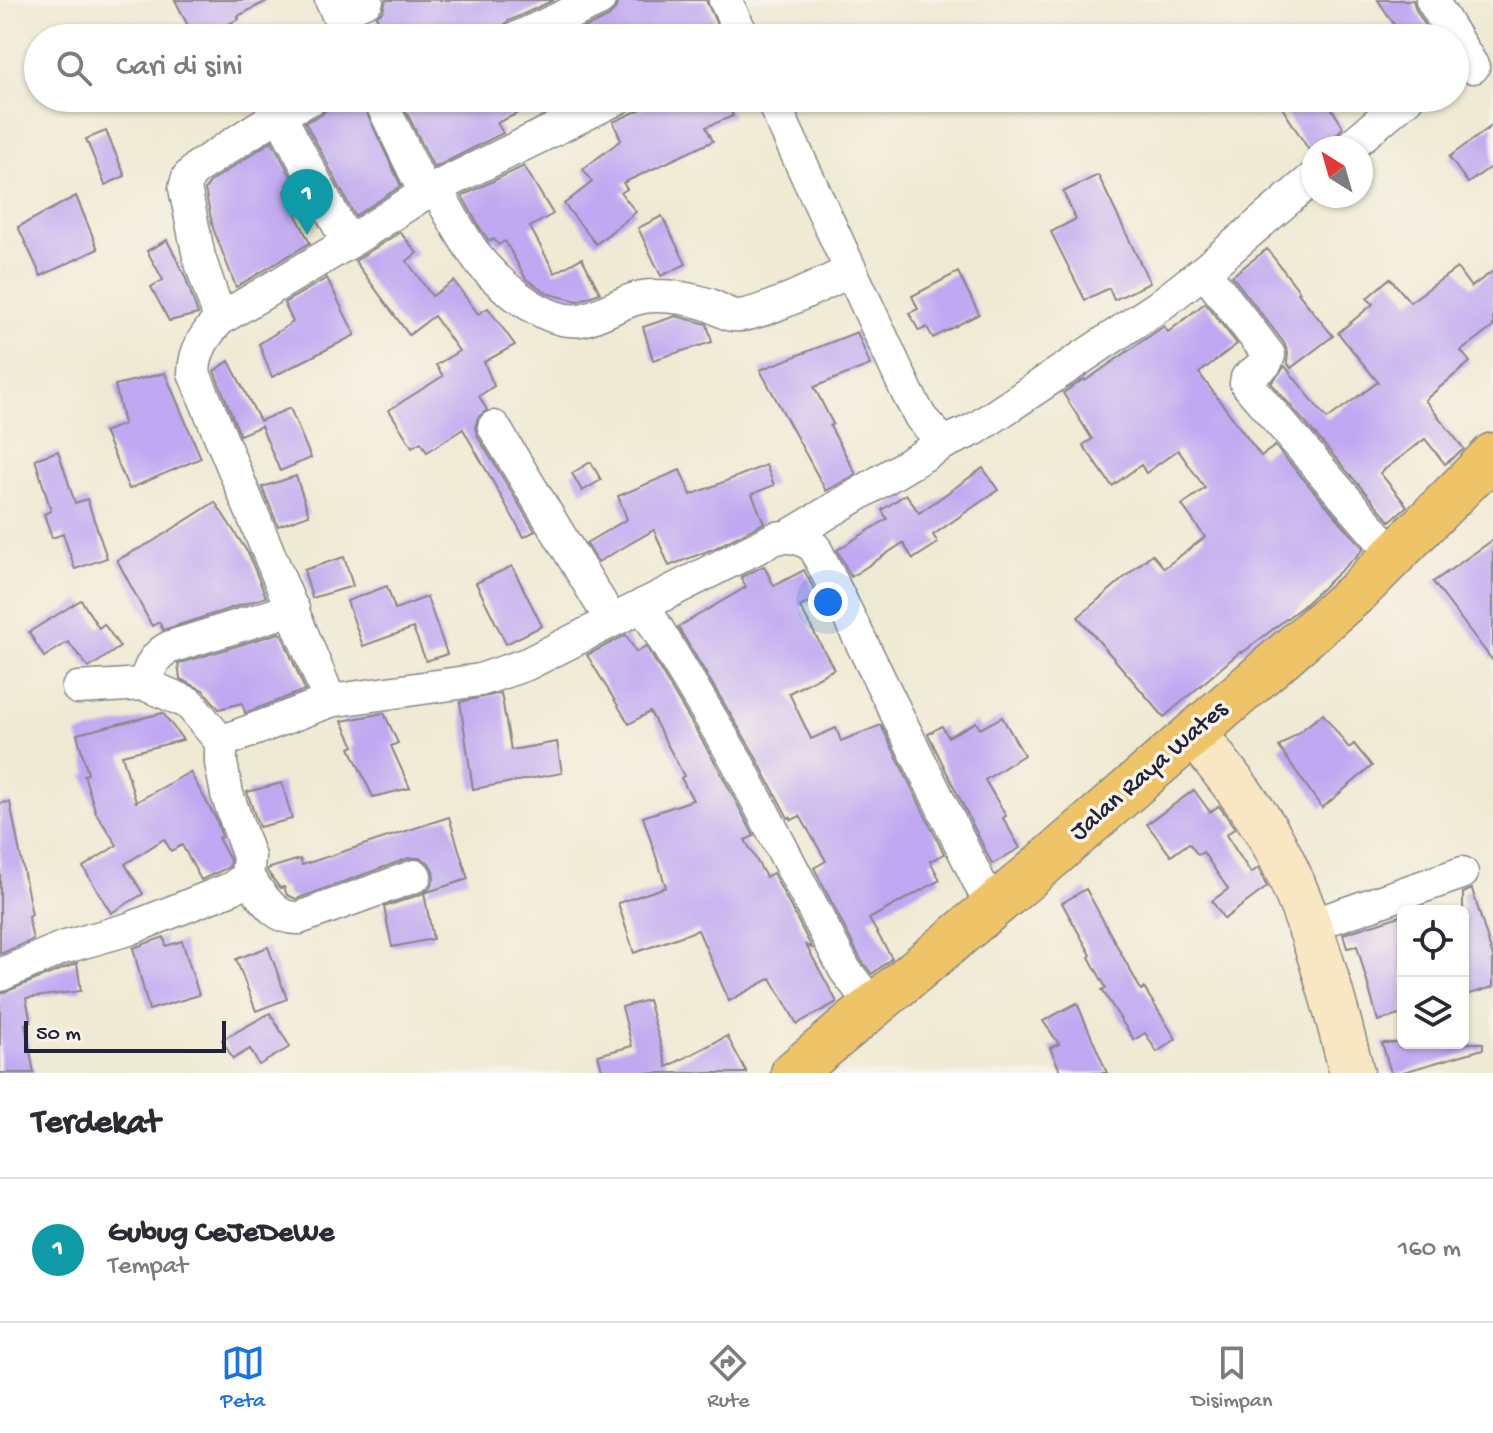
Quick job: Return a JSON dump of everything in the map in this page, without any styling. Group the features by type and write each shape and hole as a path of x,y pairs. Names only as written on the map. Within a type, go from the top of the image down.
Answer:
{"highway":[{"name":"Jalan Raya Wates","path":"793,1073 992,908 1358,591 1493,455"}],"main road":[{"path":"1195,733 1275,846 1309,926 1337,1011 1352,1073"}],"street":[{"path":"339,17 367,0"},
{"path":"547,24 599,0"},
{"path":"725,0 736,24"},
{"path":"1432,0 1446,24"},
{"path":"220,319 199,257 185,188 188,177 198,167 283,112"},
{"path":"389,112 430,190 483,265 514,293 548,316 570,321 585,319 634,298 654,296 683,298 711,305 733,316 772,306 851,271"},
{"path":"330,701 194,373 200,345 220,319 430,190 589,112"},
{"path":"777,112 921,418 944,443"},
{"path":"1362,136 1390,112"},
{"path":"279,114 348,243"},
{"path":"221,742 330,701 480,680 527,664 776,538 789,536 944,443 975,429 1159,306 1301,188"},
{"path":"1204,271 1269,355 1266,363 1247,378 1246,383 1394,555"},
{"path":"494,427 611,620"},
{"path":"789,536 804,540 815,548 992,908"},
{"path":"643,605 736,760 845,970 873,1006"},
{"path":"144,684 151,664 159,653 170,647 293,609"},
{"path":"78,688 144,684 189,703 221,742 221,763 227,794 249,857 247,877 275,911 290,918 299,918 415,876"},
{"path":"1309,926 1462,873"},
{"path":"0,975 62,948 144,923 232,888 247,877"}],"building":[{"path":"175,0 269,0 229,24 187,24"},
{"path":"386,0 554,0 505,24 380,24 376,16 383,11"},
{"path":"618,0 706,0 717,24 593,24 615,10"},
{"path":"1378,0 1413,0 1424,24 1394,24"},
{"path":"324,112 367,112 401,186 355,216 305,122"},
{"path":"406,112 520,112 497,123 503,133 434,168"},
{"path":"635,112 731,112 733,116 706,127 713,141 623,183 627,189 621,193 636,212 596,244 564,204 592,182 583,169 621,140 613,122"},
{"path":"1285,112 1334,112 1343,127 1336,136 1301,138"},
{"path":"1493,125 1493,165 1468,183 1449,157"},
{"path":"106,131 125,176 105,185 86,139"},
{"path":"272,141 295,184 284,191 310,243 236,287 213,228 205,189 210,182"},
{"path":"524,166 553,214 530,227 555,273 582,258 600,293 578,301 549,294 526,279 505,241 498,245 494,239 489,241 480,228 462,196"},
{"path":"1098,175 1150,283 1114,300 1109,288 1085,300 1051,232 1076,219 1063,192"},
{"path":"76,196 98,249 41,276 18,227"},
{"path":"662,216 686,264 661,276 638,228"},
{"path":"400,232 417,253 407,261 432,296 454,281 478,314 488,308 515,345 484,362 494,386 479,396 487,410 478,417 475,428 535,531 524,537 463,429 427,452 421,442 412,447 389,410 443,376 436,365 459,351 434,316 409,335 355,261"},
{"path":"167,240 185,276 198,314 169,321 151,287 163,280 147,251"},
{"path":"1267,249 1333,336 1291,368 1284,343 1232,276"},
{"path":"1457,268 1471,287 1493,271 1493,327 1461,351 1470,362 1425,400 1464,449 1445,464 1425,439 1380,473 1407,506 1390,521 1271,383 1285,366 1327,419 1378,382 1338,333 1373,304 1367,298 1390,278 1410,302"},
{"path":"958,272 979,314 933,338 927,327 919,331 909,313 918,309 912,296"},
{"path":"327,278 355,335 272,377 259,344 293,322 284,303"},
{"path":"1205,303 1237,344 1199,373 1261,456 1275,446 1364,549 1303,606 1241,651 1164,717 1078,617 1152,554 1164,568 1205,537 1182,505 1205,488 1178,450 1146,473 1141,465 1112,486 1083,445 1092,439 1063,393 1164,326 1168,332"},
{"path":"676,316 707,324 712,342 653,360 643,327"},
{"path":"857,332 870,365 814,387 833,424 830,426 856,474 826,491 760,370"},
{"path":"229,361 260,421 290,408 311,458 280,471 261,426 240,435 214,371"},
{"path":"165,373 201,458 129,489 104,432 124,424 115,385"},
{"path":"58,451 75,503 87,499 107,558 75,569 63,534 52,538 44,514 51,511 35,459"},
{"path":"591,462 601,480 582,491 572,473"},
{"path":"766,465 774,485 752,494 764,523 713,549 669,566 654,530 598,562 586,543 627,519 618,496 680,470 691,495"},
{"path":"983,468 998,490 933,535 938,543 913,559 903,543 851,577 837,550 887,519 882,510 906,494 919,513"},
{"path":"296,476 309,515 278,526 262,487"},
{"path":"215,502 248,553 266,597 163,630 159,622 152,626 117,560"},
{"path":"1493,540 1493,661 1433,582"},
{"path":"344,557 353,586 312,598 304,570"},
{"path":"512,566 542,626 506,644 476,583"},
{"path":"764,566 774,586 804,570 818,597 800,607 834,669 789,693 811,739 836,728 841,741 881,725 944,854 930,861 940,880 869,919 892,958 872,974 861,960 814,868 826,861 800,816 792,820 788,818 752,750 678,627 746,587 741,577"},
{"path":"387,586 395,609 427,597 447,654 426,661 413,628 363,646 347,601"},
{"path":"81,600 99,628 104,624 120,647 89,668 68,642 44,657 29,632"},
{"path":"279,633 305,690 245,713 242,703 219,709 203,690 180,679 178,664"},
{"path":"626,635 636,652 646,646 719,769 754,836 745,840 766,877 773,873 812,948 806,945 837,1002 797,1024 771,978 729,1001 698,930 634,953 618,903 666,887 643,817 693,800 681,778 684,776 650,712 629,724 587,655"},
{"path":"501,693 511,750 557,742 562,773 473,789 460,702"},
{"path":"163,713 183,740 122,755 136,802 190,772 216,819 222,837 218,838 230,860 229,867 201,880 182,845 171,851 164,839 125,864 143,894 111,913 83,867 117,845 96,813 84,775 88,774 77,734"},
{"path":"384,713 398,743 391,746 410,788 373,797 350,748 354,746 342,721"},
{"path":"1323,714 1349,748 1354,744 1372,766 1322,808 1279,747"},
{"path":"1002,717 1024,755 985,780 1020,848 992,864 928,734 942,726 948,737 976,722 980,729"},
{"path":"282,783 292,819 259,827 247,792"},
{"path":"1194,790 1210,812 1219,806 1235,828 1226,835 1251,873 1258,868 1267,887 1224,919 1212,901 1228,889 1203,852 1198,855 1189,843 1171,856 1147,824"},
{"path":"10,802 32,915 28,916 33,940 0,954 0,803"},
{"path":"449,817 468,879 424,893 433,939 392,947 384,907 430,888 434,879 433,870 428,862 419,858 409,858 296,899 287,895 284,887 280,888 267,871 300,859 302,865"},
{"path":"1086,889 1141,990 1144,988 1176,1039 1157,1052 1145,1033 1134,1040 1102,990 1106,988 1089,957 1091,955 1062,903"},
{"path":"1472,889 1493,957 1493,987 1469,994 1469,905 1463,905 1463,893"},
{"path":"1397,917 1397,1016 1378,1021 1357,946 1347,948 1343,934"},
{"path":"164,937 166,946 182,941 199,995 149,1010 133,948"},
{"path":"268,947 287,999 256,1011 236,959"},
{"path":"77,963 81,991 26,998 31,1022 25,1024 34,1073 0,1073 0,994"},
{"path":"648,1000 667,1067 727,1036 747,1073 603,1073 598,1055 632,1046 622,1007"},
{"path":"1077,1003 1107,1073 1061,1073 1050,1048 1059,1044 1043,1021"},
{"path":"270,1013 290,1047 259,1065 250,1049 233,1059 222,1040"},
{"path":"1382,1043 1397,1043 1397,1049 1469,1049 1469,1043 1483,1043 1483,1049 1391,1073"}],"place":[{"name":"Gubug CeJeDeWe","path":"307,235"}]}
